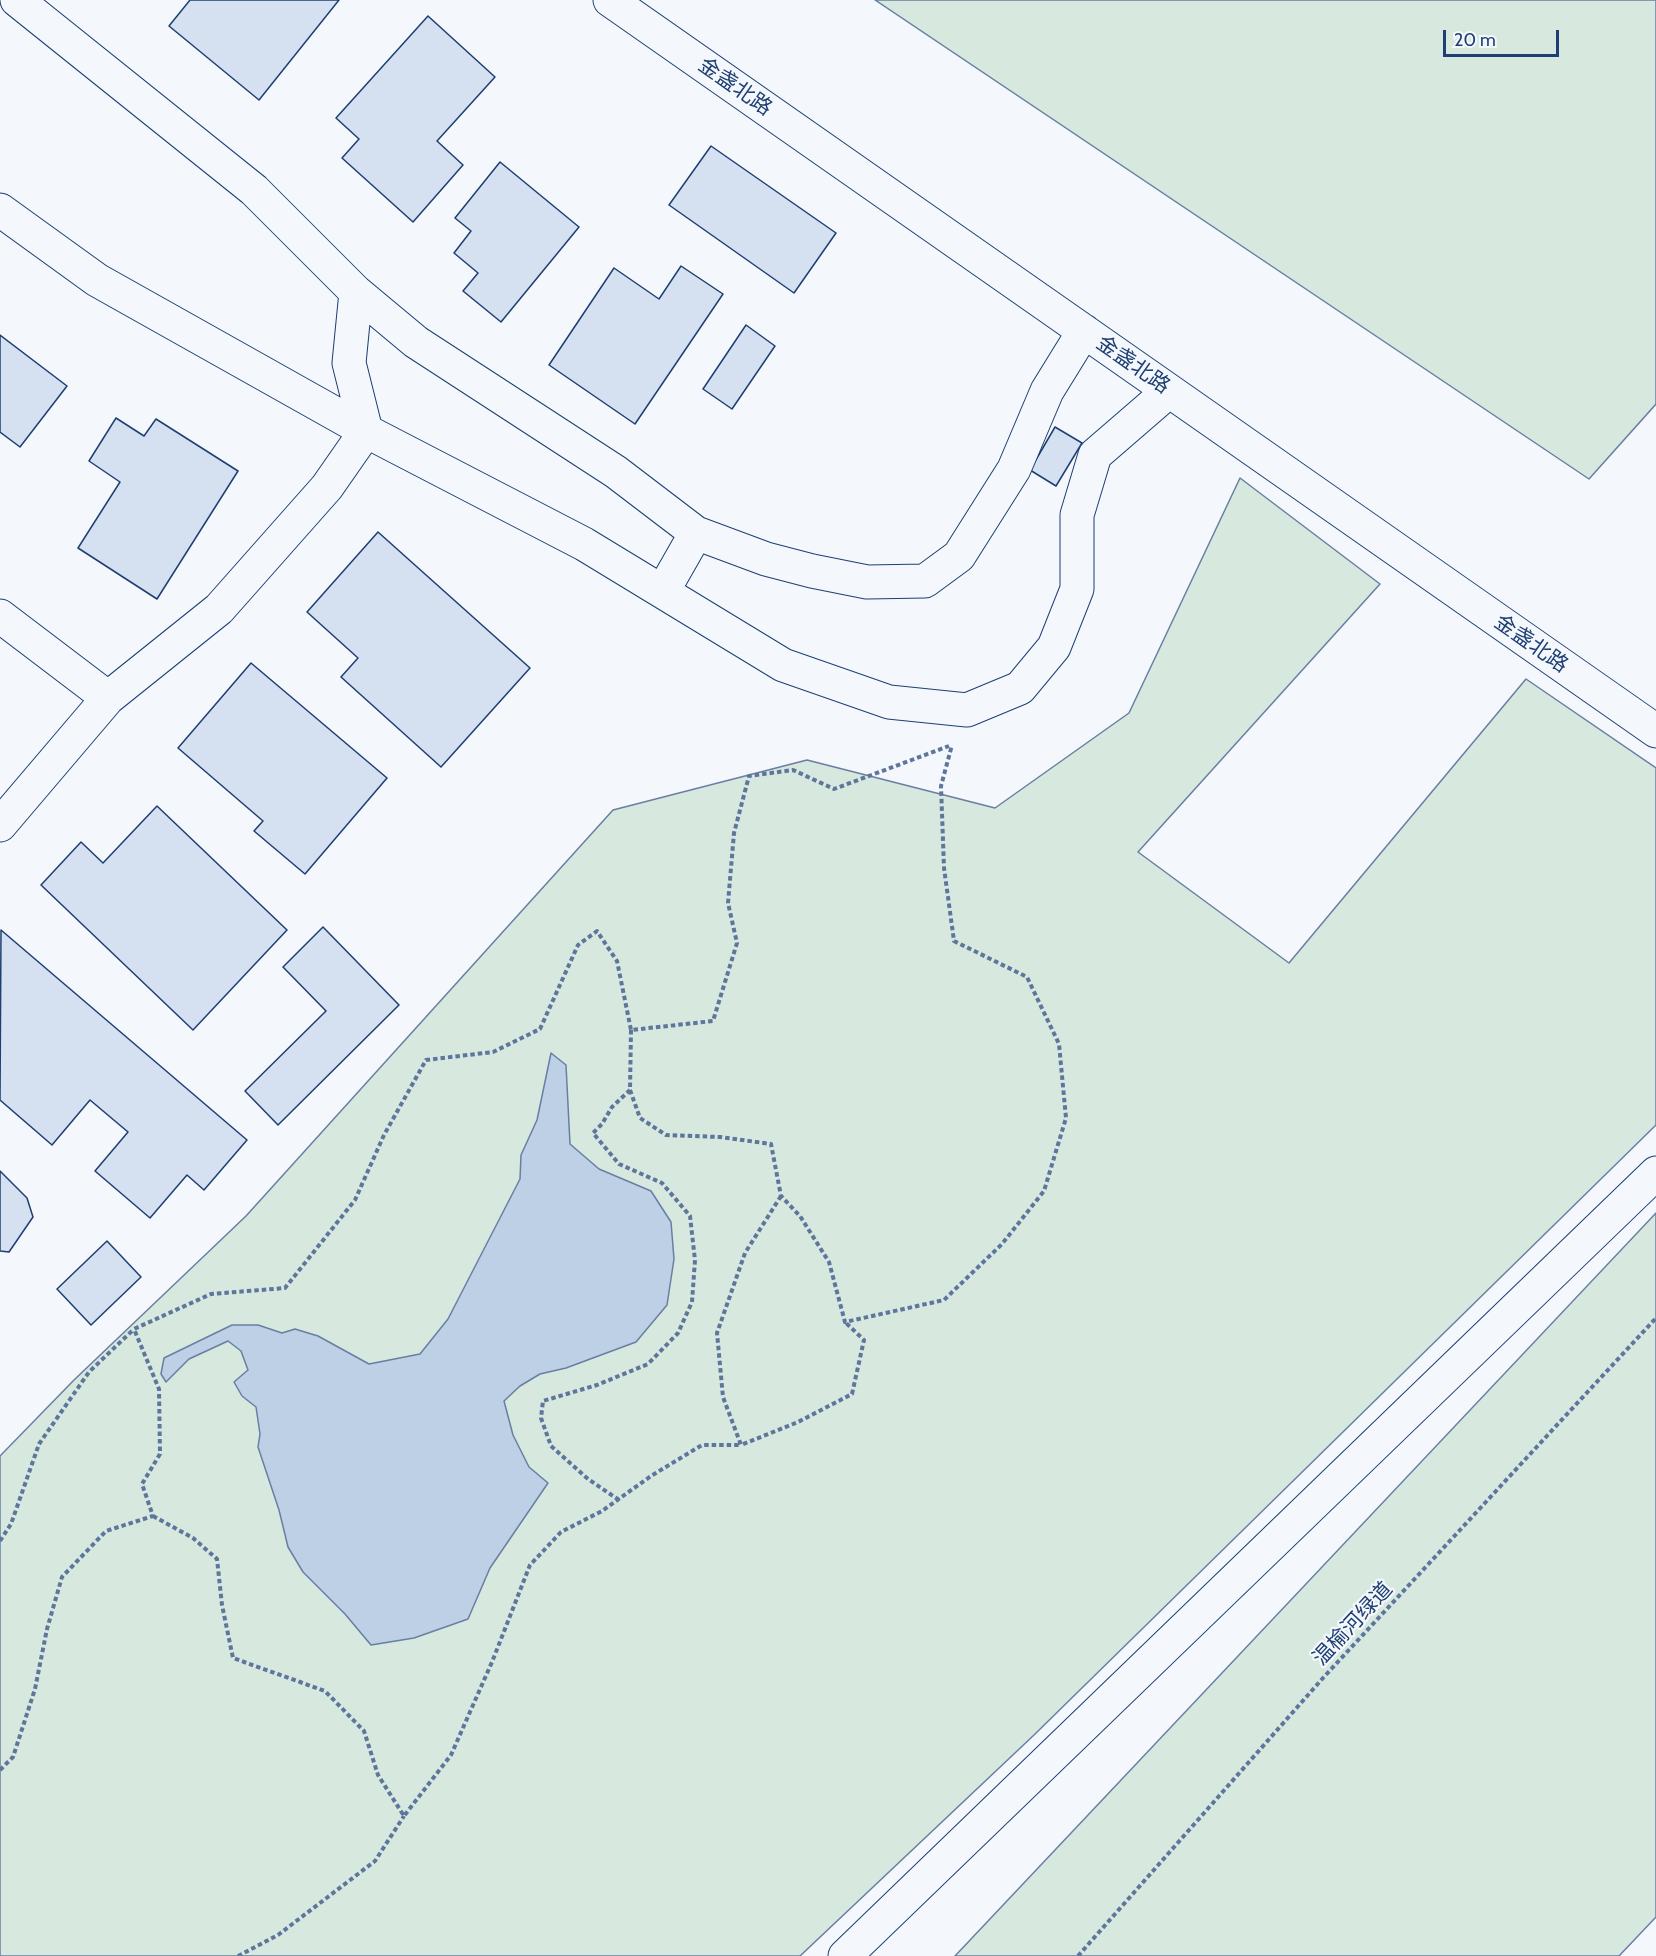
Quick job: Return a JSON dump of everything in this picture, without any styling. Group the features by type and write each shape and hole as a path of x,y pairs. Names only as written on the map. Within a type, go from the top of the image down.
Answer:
{"street":[{"path":"17,0 254,190 356,292 416,342 616,472 696,533 766,559 867,582 925,581 959,556 984,517 1014,469 1047,391 1084,331"},
{"name":"金盏北路","path":"610,0 1656,731"},
{"path":"0,210 98,280 366,431 584,544 783,665 889,702 967,710 1020,688 1054,647 1077,589 1077,515 1095,455 1169,391"},
{"path":"0,825 108,698 219,609 327,487 366,431 350,363 356,292"},
{"path":"663,591 696,533"},
{"path":"0,616 108,698"},
{"path":"845,1956 1656,1173"}],"path":[{"path":"631,1030 713,1021 736,943 728,903 734,833 749,776 794,770 834,789 952,745 941,786 944,868 954,941 1027,976 1059,1044 1066,1118 1044,1191 1002,1244 944,1300 845,1322"},
{"path":"0,1541 11,1524 39,1444 89,1372 134,1329 212,1294 285,1288 355,1200 384,1135 426,1060 493,1052 540,1029 578,945 597,931 617,961 631,1030 630,1090 640,1118 666,1135 720,1137 771,1144 781,1196 800,1216 829,1262 845,1322 864,1340 852,1394 798,1422 741,1445 702,1445 651,1476 602,1511 561,1532 530,1565 492,1662 450,1755 404,1816 375,1861 278,1935 238,1956"},
{"path":"619,1500 588,1479 551,1446 541,1418 543,1401 597,1385 648,1364 678,1333 692,1302 695,1260 690,1216 662,1183 619,1164 593,1133 602,1124 612,1107 630,1090"},
{"path":"741,1445 723,1397 717,1333 745,1253 781,1196"},
{"name":"温榆河绿道","path":"1078,1956 1323,1678 1656,1318"},
{"path":"134,1329 159,1389 160,1454 142,1484 153,1516 193,1538 217,1559 222,1605 233,1658 325,1690 364,1731 378,1775 404,1816"},
{"path":"0,1770 13,1757 35,1689 47,1629 62,1577 106,1531 153,1516"}],"shaded area":[{"path":"875,0 1656,0 1656,404 1589,479"},
{"path":"1240,478 1380,584 1138,852 1289,963 1526,679 1656,768 1656,1125 1034,1735 800,1956 0,1956 0,1456 74,1380 246,1216 613,810 807,760 995,808 1129,713"},
{"path":"1656,1213 1656,1917 1619,1956 955,1956"}],"water":[{"path":"551,1053 566,1065 570,1144 599,1169 651,1191 671,1222 674,1259 667,1305 636,1342 566,1368 540,1374 520,1386 504,1401 513,1435 529,1467 548,1483 490,1568 468,1619 414,1638 371,1645 345,1614 303,1572 288,1547 279,1510 258,1447 260,1434 256,1407 242,1396 234,1382 248,1370 241,1351 228,1341 189,1359 166,1382 161,1374 164,1358 232,1325 258,1325 282,1333 295,1329 318,1336 369,1364 420,1354 448,1319 520,1179 521,1155 537,1120"}],"building":[{"path":"190,0 339,0 259,100 169,26"},
{"path":"428,16 495,77 437,141 463,165 413,222 342,158 359,139 336,118"},
{"path":"711,146 836,233 794,293 669,205"},
{"path":"500,162 579,227 501,322 463,291 478,273 454,253 471,231 455,218"},
{"path":"681,266 723,294 635,424 549,365 614,268 659,299"},
{"path":"746,325 775,346 732,409 703,389"},
{"path":"0,335 67,386 20,447 0,432"},
{"path":"116,418 144,436 156,419 238,471 157,599 78,548 120,482 89,461"},
{"path":"1055,427 1082,443 1056,486 1030,470"},
{"path":"378,532 530,668 441,767 341,677 358,658 307,612"},
{"path":"251,663 387,778 305,874 254,831 263,821 178,748"},
{"path":"157,806 287,930 193,1030 41,885 81,842 103,863"},
{"path":"323,927 399,1005 278,1125 245,1091 326,1011 283,967"},
{"path":"1,930 247,1140 204,1190 187,1175 150,1218 95,1171 128,1132 90,1100 52,1145 0,1100"},
{"path":"0,1171 27,1198 33,1217 9,1252 0,1251"},
{"path":"107,1241 141,1277 91,1325 57,1289"}]}
